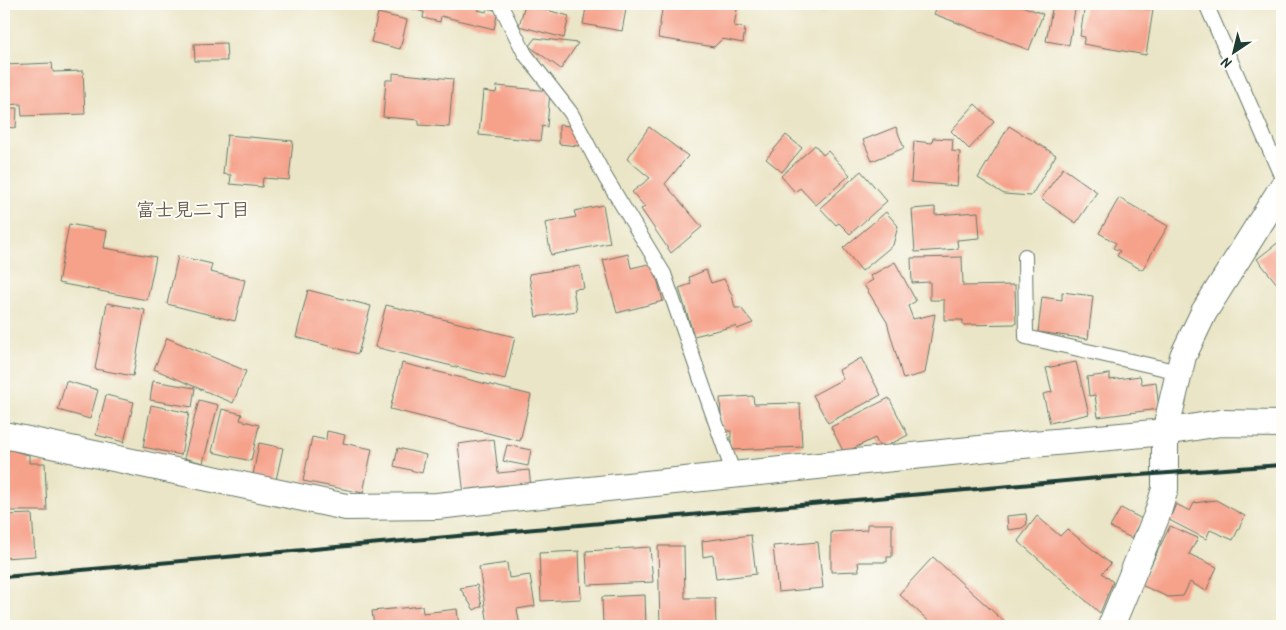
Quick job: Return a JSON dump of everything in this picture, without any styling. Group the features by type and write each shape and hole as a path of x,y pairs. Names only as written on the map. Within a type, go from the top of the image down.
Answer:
{"street":[{"path":"1111,626 1157,515 1165,489 1165,432 1183,356 1204,312 1282,188"},
{"path":"4,435 346,507 437,506 989,448 1165,432 1220,423 1282,424"}],"lane":[{"path":"500,4 525,54 571,113 605,177 664,274 734,475"},
{"path":"1206,4 1282,178"},
{"path":"1025,256 1026,337 1179,372"}],"building":[{"path":"395,4 480,4 478,10 486,12 487,8 498,11 494,29 441,16 440,22 423,18 424,12"},
{"path":"525,4 545,4 543,9 569,16 564,38 519,26"},
{"path":"571,4 607,4 626,9 622,31 583,24 586,8"},
{"path":"643,4 738,4 734,26 745,28 743,43 722,39 714,47 658,38 662,9 643,7"},
{"path":"793,4 826,4 825,10"},
{"path":"938,4 1017,4 1043,14 1029,50 934,14"},
{"path":"1053,4 1076,4 1069,45 1046,41"},
{"path":"1085,4 1113,4 1153,10 1146,55 1083,44 1085,37 1080,36"},
{"path":"378,13 407,20 400,49 371,42"},
{"path":"535,38 578,43 561,69 529,46"},
{"path":"226,43 227,61 195,61 194,44"},
{"path":"52,63 53,72 83,71 85,114 22,116 21,104 4,105 4,65"},
{"path":"393,73 453,79 449,127 419,125 419,120 383,117 386,80 393,80"},
{"path":"497,86 550,91 547,127 542,126 540,141 479,135 483,91 496,93"},
{"path":"975,104 994,122 969,149 951,131"},
{"path":"4,108 17,108 16,128 4,127"},
{"path":"559,125 572,126 579,139 579,146 559,144"},
{"path":"1009,126 1056,155 1031,196 1004,194 978,178"},
{"path":"649,127 688,156 665,184 702,227 671,253 641,209 645,207 632,192 650,178 627,159"},
{"path":"896,127 904,148 872,161 863,140"},
{"path":"227,135 293,141 289,180 263,178 262,187 230,184 231,175 223,174"},
{"path":"786,135 802,148 782,172 766,159"},
{"path":"933,138 953,139 952,151 960,152 957,186 911,182 914,141 932,143"},
{"path":"815,145 823,155 828,151 850,175 816,205 800,188 795,192 781,176"},
{"path":"1063,168 1097,192 1076,223 1041,199"},
{"path":"861,171 887,201 850,234 839,223 836,225 820,208"},
{"path":"1119,198 1168,226 1142,270 1117,256 1120,251 1113,248 1116,243 1099,233"},
{"path":"603,205 610,243 551,255 545,223 576,217 574,211"},
{"path":"935,207 935,215 978,212 980,238 957,240 958,249 915,252 912,209"},
{"path":"886,212 898,226 893,245 862,271 843,248"},
{"path":"69,224 107,231 104,248 156,257 147,300 58,283"},
{"path":"1280,241 1282,244 1282,290 1257,259"},
{"path":"628,254 631,268 653,263 663,301 617,313 603,260"},
{"path":"178,256 212,264 210,272 245,280 235,321 167,304"},
{"path":"962,257 963,286 1015,285 1016,324 963,325 963,320 944,320 944,300 930,300 930,282 912,283 911,258"},
{"path":"895,262 916,301 908,306 913,319 935,314 925,373 903,379 887,322 864,285 873,280 870,276"},
{"path":"580,266 584,288 573,289 577,311 536,317 529,274"},
{"path":"706,270 711,283 724,279 732,295 735,308 741,308 753,323 737,329 735,326 694,336 679,288 691,284 689,277"},
{"path":"308,290 371,306 358,354 296,337"},
{"path":"1062,292 1093,296 1088,339 1038,332 1042,297 1062,300"},
{"path":"107,303 145,310 133,376 95,369"},
{"path":"386,305 515,337 505,379 375,347"},
{"path":"167,338 246,371 233,403 154,369"},
{"path":"861,358 881,395 828,423 813,395 843,379 839,370"},
{"path":"1076,362 1089,414 1050,423 1043,394 1052,392 1046,368"},
{"path":"402,363 531,395 520,441 390,409"},
{"path":"1110,374 1110,380 1140,376 1142,384 1156,382 1159,409 1098,417 1095,395 1089,396 1087,377"},
{"path":"4,380 8,380 5,395 4,395"},
{"path":"66,381 98,390 90,419 58,410"},
{"path":"153,381 195,388 192,407 150,400"},
{"path":"106,395 134,402 124,442 96,435"},
{"path":"753,396 754,404 800,403 802,447 731,450 731,431 722,431 720,398"},
{"path":"889,398 908,435 881,449 875,438 844,453 831,427"},
{"path":"199,400 218,405 203,463 184,458"},
{"path":"151,405 189,413 181,455 143,447"},
{"path":"222,409 242,414 240,420 259,425 251,461 212,452"},
{"path":"327,431 345,435 343,443 372,449 363,493 303,481 312,437 326,440"},
{"path":"494,439 498,473 529,470 531,487 464,495 458,444"},
{"path":"259,443 283,448 276,480 253,475"},
{"path":"507,445 531,450 528,466 503,461"},
{"path":"4,448 29,455 29,463 45,463 47,511 4,511"},
{"path":"398,448 426,455 422,473 394,466"},
{"path":"1216,500 1245,516 1233,540 1210,530 1206,539 1169,520 1176,504 1190,511 1194,503"},
{"path":"1121,508 1142,519 1131,538 1110,527"},
{"path":"32,514 35,556 4,558 4,515"},
{"path":"1026,514 1027,524 1022,528 1008,530 1007,516"},
{"path":"1037,516 1060,536 1067,529 1111,564 1102,573 1113,582 1100,613 1018,541"},
{"path":"867,524 892,524 892,557 887,557 887,562 858,562 859,571 831,572 831,532 867,530"},
{"path":"1170,526 1198,538 1189,554 1217,567 1206,591 1190,582 1183,596 1168,597 1141,585"},
{"path":"751,535 756,574 716,579 713,555 703,557 702,541"},
{"path":"818,542 823,588 778,592 773,546"},
{"path":"658,546 684,546 685,598 715,598 716,626 660,626"},
{"path":"650,547 653,582 588,585 586,551"},
{"path":"579,551 581,599 541,601 539,553"},
{"path":"933,557 1008,625 934,626 899,594"},
{"path":"507,563 509,578 530,575 535,606 517,609 520,626 499,626 499,623 488,625 479,567"},
{"path":"477,585 482,606 474,610 460,588"},
{"path":"645,595 646,626 603,626 602,597"},
{"path":"422,606 423,613 457,609 459,626 374,626 372,611"}],"railway":[{"path":"4,577 1098,478 1282,465"}],"district":[{"name":"富士見二丁目","path":"193,209"}]}
